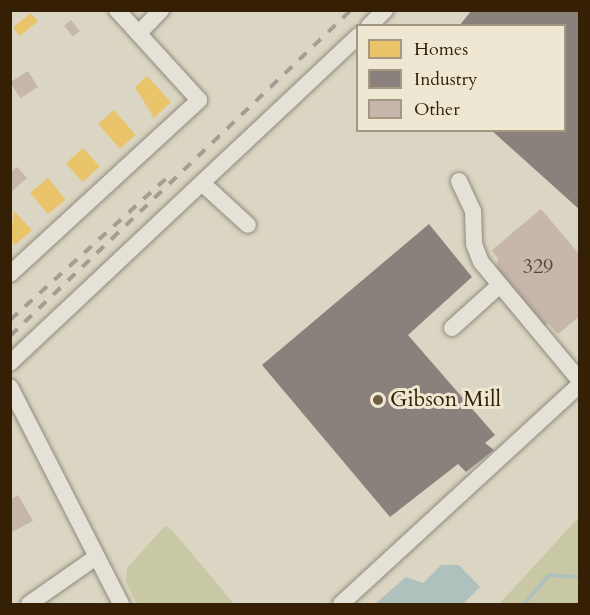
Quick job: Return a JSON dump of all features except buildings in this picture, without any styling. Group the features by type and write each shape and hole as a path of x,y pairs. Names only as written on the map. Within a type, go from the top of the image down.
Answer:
{"street":[{"path":"10,274 199,100 117,10"},
{"path":"139,33 161,10"},
{"path":"371,24 385,10"},
{"path":"10,363 356,37"},
{"path":"341,604 579,382 500,285 477,253 473,211 459,181"},
{"path":"202,183 248,225"},
{"path":"452,328 500,285"},
{"path":"10,387 121,604"},
{"path":"29,604 96,557"}],"green space":[{"path":"579,517 579,604 499,604"},
{"path":"165,526 172,530 234,604 137,604 126,582 127,568"}],"shaded area":[{"path":"441,565 459,565 480,587 463,604 375,604 406,577 423,583"}],"waterway":[{"path":"524,604 549,575 580,577"}],"railway":[{"path":"10,336 351,10"},
{"path":"10,320 170,175"}],"place":[{"name":"Gibson Mill","path":"378,400"}]}
